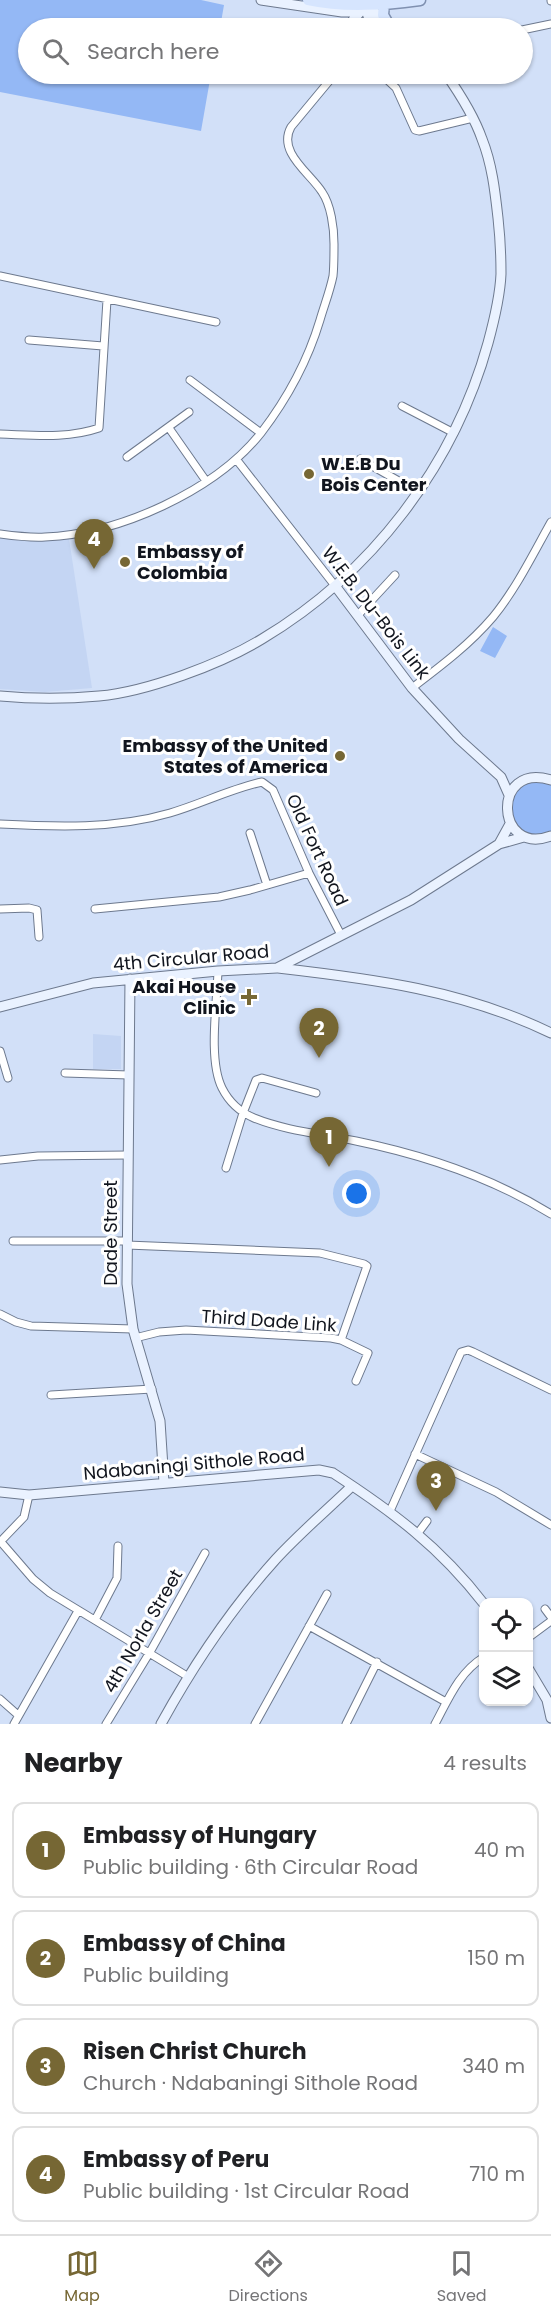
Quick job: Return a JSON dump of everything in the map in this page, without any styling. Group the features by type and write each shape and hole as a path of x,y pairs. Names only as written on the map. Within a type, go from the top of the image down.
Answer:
{"main road":[{"path":"308,0 338,4 369,2 384,4 420,0"},
{"path":"384,4 384,18"}],"street":[{"path":"261,0 342,12 352,12 369,2"},
{"path":"369,2 379,18"},
{"path":"354,18 369,2"},
{"path":"533,28 551,24"},
{"path":"0,534 45,537 78,534 156,510 206,482 236,459 261,433 305,362 333,276 334,244 331,215 323,193 287,146 287,137 291,127 327,84"},
{"path":"392,84 396,88 415,130 473,118"},
{"path":"0,696 35,699 101,696 153,684 211,664 261,640 303,612 336,587 368,556 392,528 418,492 465,411 480,371 495,316 501,276 500,240 491,172 482,139 473,118 452,84"},
{"path":"0,276 216,322"},
{"path":"0,434 79,434 99,428 107,300"},
{"path":"29,340 103,346"},
{"path":"190,380 261,433"},
{"path":"402,406 454,433"},
{"path":"127,457 189,412"},
{"path":"169,428 206,482"},
{"name":"W.E.B. Du-Bois Link","path":"236,459 412,688 459,739 501,777 509,795"},
{"path":"360,459 418,492"},
{"path":"412,688 455,656 493,616 525,569 551,522"},
{"path":"358,615 395,574"},
{"path":"501,777 522,781"},
{"path":"524,837 510,824 506,805 509,795 514,787 531,777 551,780"},
{"name":"Old Fort Road","path":"0,824 66,827 114,824 168,814 262,782 273,790 309,873 341,935"},
{"name":"4th Circular Road","path":"499,844 510,824"},
{"path":"250,833 267,885"},
{"name":"4th Circular Road","path":"0,1007 93,983 218,971 277,968 411,900 499,844 524,837 534,839 551,836"},
{"path":"95,909 219,897 309,873"},
{"path":"0,909 37,910 39,937"},
{"path":"277,968 335,974 425,989 459,998 551,1033"},
{"path":"218,971 215,1066 222,1089 230,1102 243,1113 268,1122 424,1157 472,1174 550,1211"},
{"name":"Dade Street","path":"130,979 127,1284 134,1333 160,1421 164,1483"},
{"path":"0,1051 8,1078"},
{"path":"66,1073 129,1075"},
{"path":"226,1168 256,1080 262,1078 316,1093"},
{"path":"0,1160 39,1156 128,1155"},
{"path":"13,1241 127,1243 320,1253 364,1264 367,1266 341,1340"},
{"name":"Third Dade Link","path":"0,1314 31,1326 134,1333 186,1330 307,1336 341,1340 368,1353 356,1381"},
{"path":"390,1511 459,1355 464,1351 473,1352 551,1390"},
{"path":"51,1395 152,1389"},
{"path":"415,1454 496,1492 551,1525"},
{"name":"Ndabaningi Sithole Road","path":"0,1492 29,1495 319,1470 333,1473 390,1511 418,1533 447,1560 479,1599"},
{"path":"161,1724 187,1676 228,1618 277,1558 352,1486"},
{"path":"29,1495 24,1517 0,1542 33,1580 78,1611 187,1676"},
{"path":"418,1533 427,1521"},
{"path":"95,1620 117,1578 118,1546"},
{"name":"4th Norla Street","path":"106,1724 150,1652 205,1553"},
{"path":"255,1724 327,1594"},
{"path":"533,1634 551,1619 545,1609"},
{"path":"14,1724 78,1611"},
{"path":"309,1626 446,1702"},
{"path":"435,1724 446,1702 472,1664 479,1660"},
{"path":"346,1724 377,1662"},
{"path":"533,1675 549,1699 551,1718"},
{"path":"0,1699 18,1715"}],"shaded area":[{"path":"0,0 201,0 224,5 222,18 18,18 18,84 209,84 201,131 0,92"},
{"path":"0,536 38,541 69,539 92,688 45,692 0,689"},
{"path":"493,627 507,636 495,658 480,651"},
{"path":"526,781 551,782 551,833 537,836 527,833 510,815 512,795"},
{"path":"93,1034 121,1036 121,1069 93,1069"}],"place":[{"name":"W.E.B Du Bois Center","path":"309,474"},
{"name":"Embassy of Colombia","path":"125,562"},
{"name":"Embassy of Peru","path":"94,569"},
{"name":"Embassy of the United States of America","path":"340,756"},
{"name":"Akai House Clinic","path":"249,997"},
{"name":"Embassy of China","path":"319,1058"},
{"name":"Embassy of Hungary","path":"329,1167"},
{"name":"Risen Christ Church","path":"436,1511"}]}
